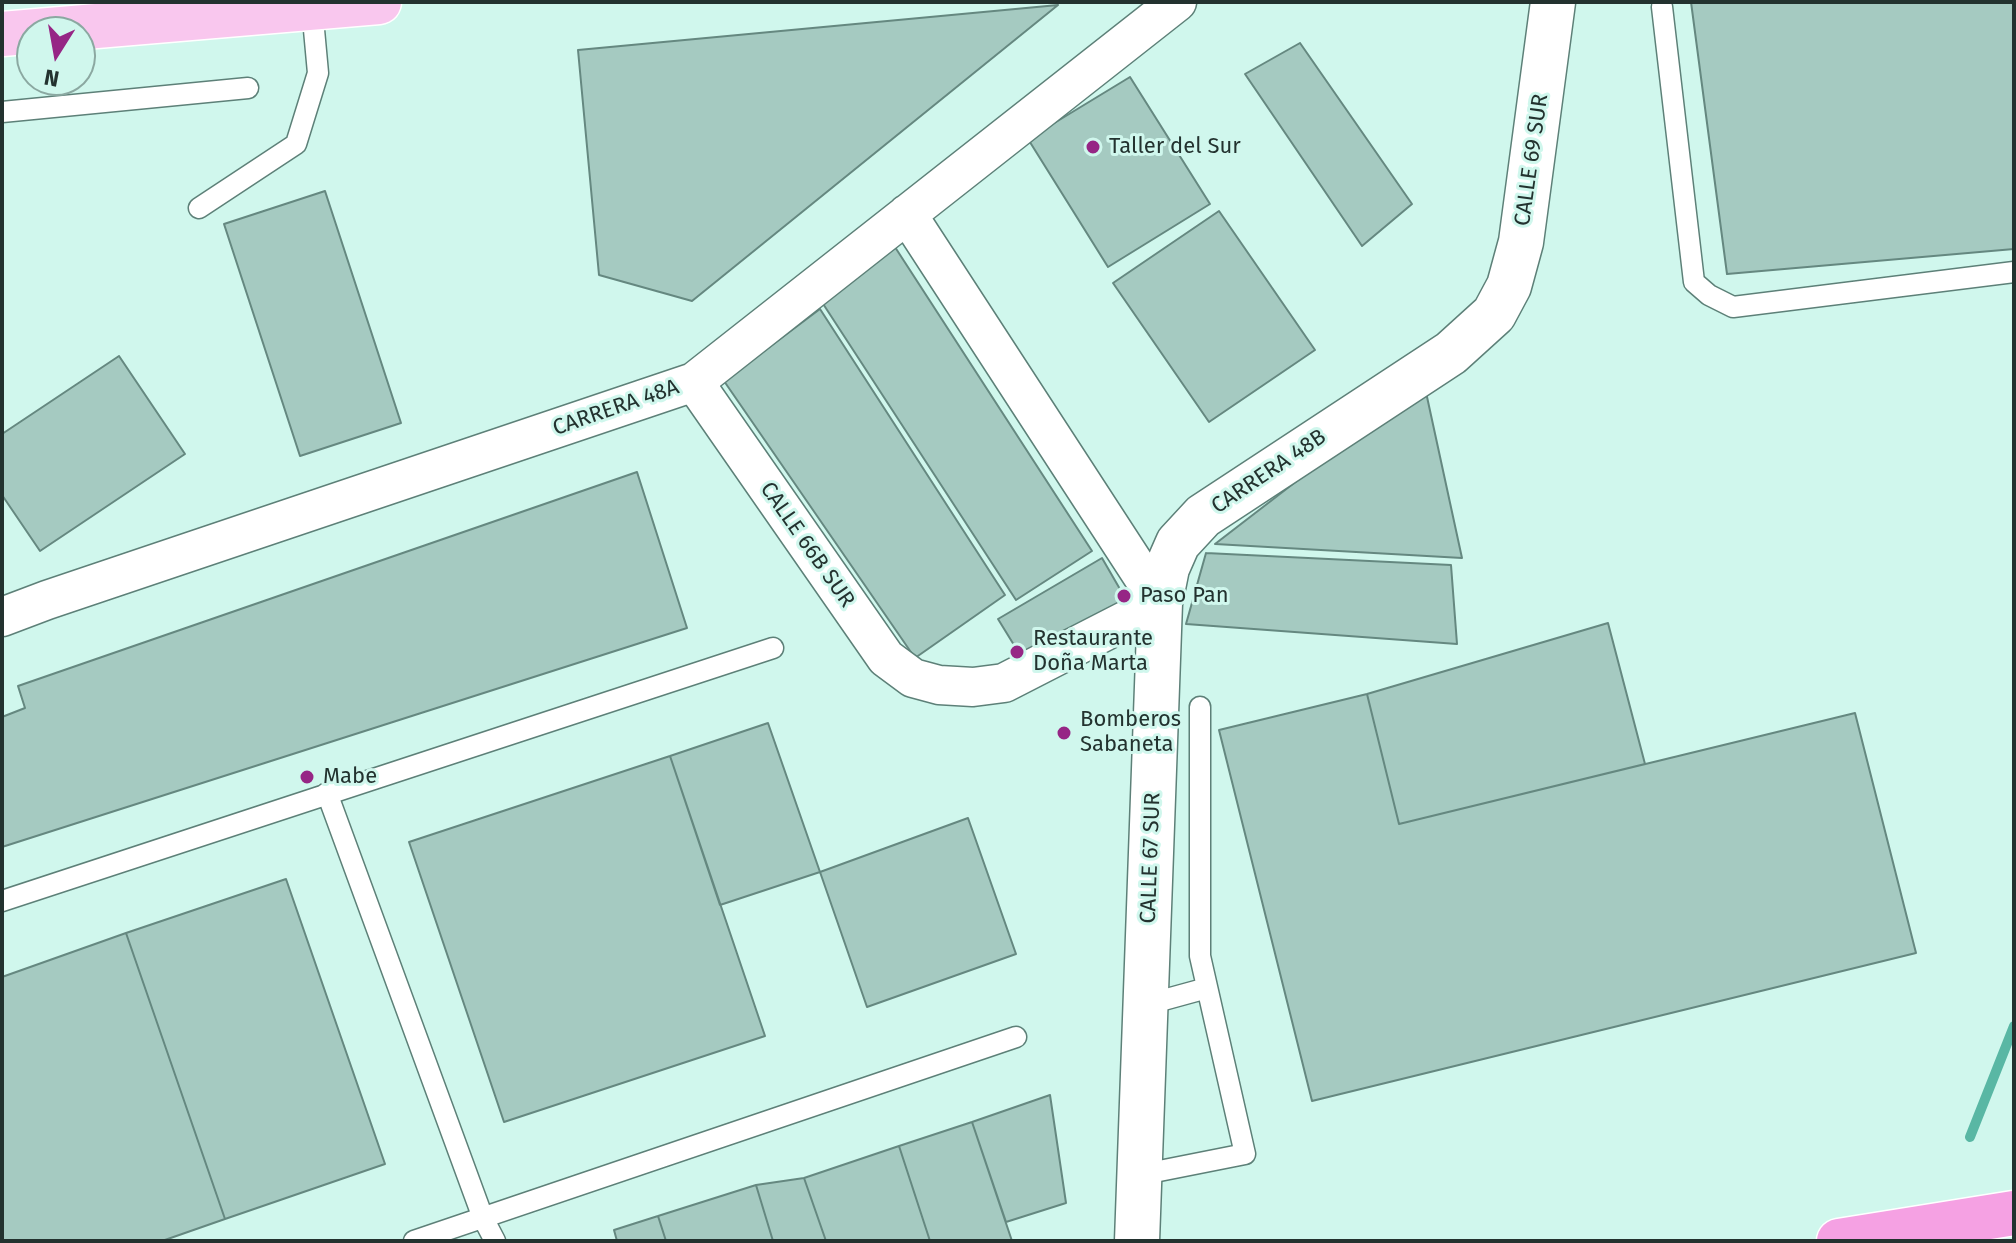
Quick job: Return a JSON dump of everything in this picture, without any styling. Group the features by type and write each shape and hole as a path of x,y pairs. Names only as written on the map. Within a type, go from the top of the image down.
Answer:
{"highway":[{"path":"1839,1241 2014,1213"}],"main road":[{"path":"2,34 379,2"}],"street":[{"name":"CARRERA 48A","path":"2,617 694,382 1177,2"},
{"name":"CALLE 69 SUR","path":"1494,314 1509,286 1521,242 1553,2"},
{"path":"907,214 1160,603"},
{"name":"CARRERA 48B","path":"1160,603 1167,568 1178,543 1203,516 1229,496 1451,353 1494,314"},
{"name":"CALLE 66B SUR","path":"694,382 886,658 913,678 939,685 973,687 1004,683 1160,603"},
{"name":"CALLE 67 SUR","path":"1137,1241 1160,603"}],"lane":[{"path":"1662,7 1694,282 1709,295 1733,307 2014,272"},
{"path":"199,208 296,144 318,73 312,8"},
{"path":"2,112 248,88"},
{"path":"2,901 773,648"},
{"path":"1139,1175 1245,1154 1200,956 1200,707"},
{"path":"327,793 492,1241"},
{"path":"1145,1005 1207,988"},
{"path":"414,1241 1016,1037"}],"building":[{"path":"1691,2 2014,2 2014,249 1727,274"},
{"path":"1058,5 692,301 599,275 578,50"},
{"path":"1300,43 1412,204 1362,246 1245,74"},
{"path":"1130,77 1210,204 1108,267 1028,139"},
{"path":"325,191 401,423 300,456 224,224"},
{"path":"1219,211 1315,350 1209,422 1113,283"},
{"path":"893,244 1092,551 1016,600 816,293"},
{"path":"820,309 1005,595 915,658 724,381"},
{"path":"119,356 185,454 40,551 2,495 2,434"},
{"path":"1424,383 1462,558 1215,544"},
{"path":"637,472 687,628 2,847 2,717 25,708 18,686"},
{"path":"1206,553 1451,565 1457,644 1186,624"},
{"path":"1102,558 1128,603 1022,658 998,619"},
{"path":"1608,623 1645,764 1399,824 1367,694"},
{"path":"1367,694 1399,824 1855,713 1916,953 1312,1101 1219,730"},
{"path":"768,723 820,872 720,905 670,756"},
{"path":"670,756 765,1036 504,1122 409,842"},
{"path":"968,818 1016,954 867,1007 820,872"},
{"path":"286,879 385,1164 225,1219 126,933"},
{"path":"126,933 225,1219 162,1241 2,1241 2,977"},
{"path":"1050,1095 1066,1203 1006,1222 972,1122"},
{"path":"972,1122 1012,1241 930,1241 899,1146"},
{"path":"899,1146 930,1241 826,1241 804,1178"},
{"path":"804,1178 826,1241 773,1241 756,1185"},
{"path":"756,1185 773,1241 666,1241 658,1216"},
{"path":"658,1216 666,1241 617,1241 614,1230"}],"waterway":[{"path":"1970,1137 2014,1026"}],"place":[{"name":"Taller del Sur","path":"1093,147"},
{"name":"Paso Pan","path":"1124,596"},
{"name":"Restaurante Doña Marta","path":"1017,652"},
{"name":"Bomberos Sabaneta","path":"1064,733"},
{"name":"Mabe","path":"307,777"}]}
